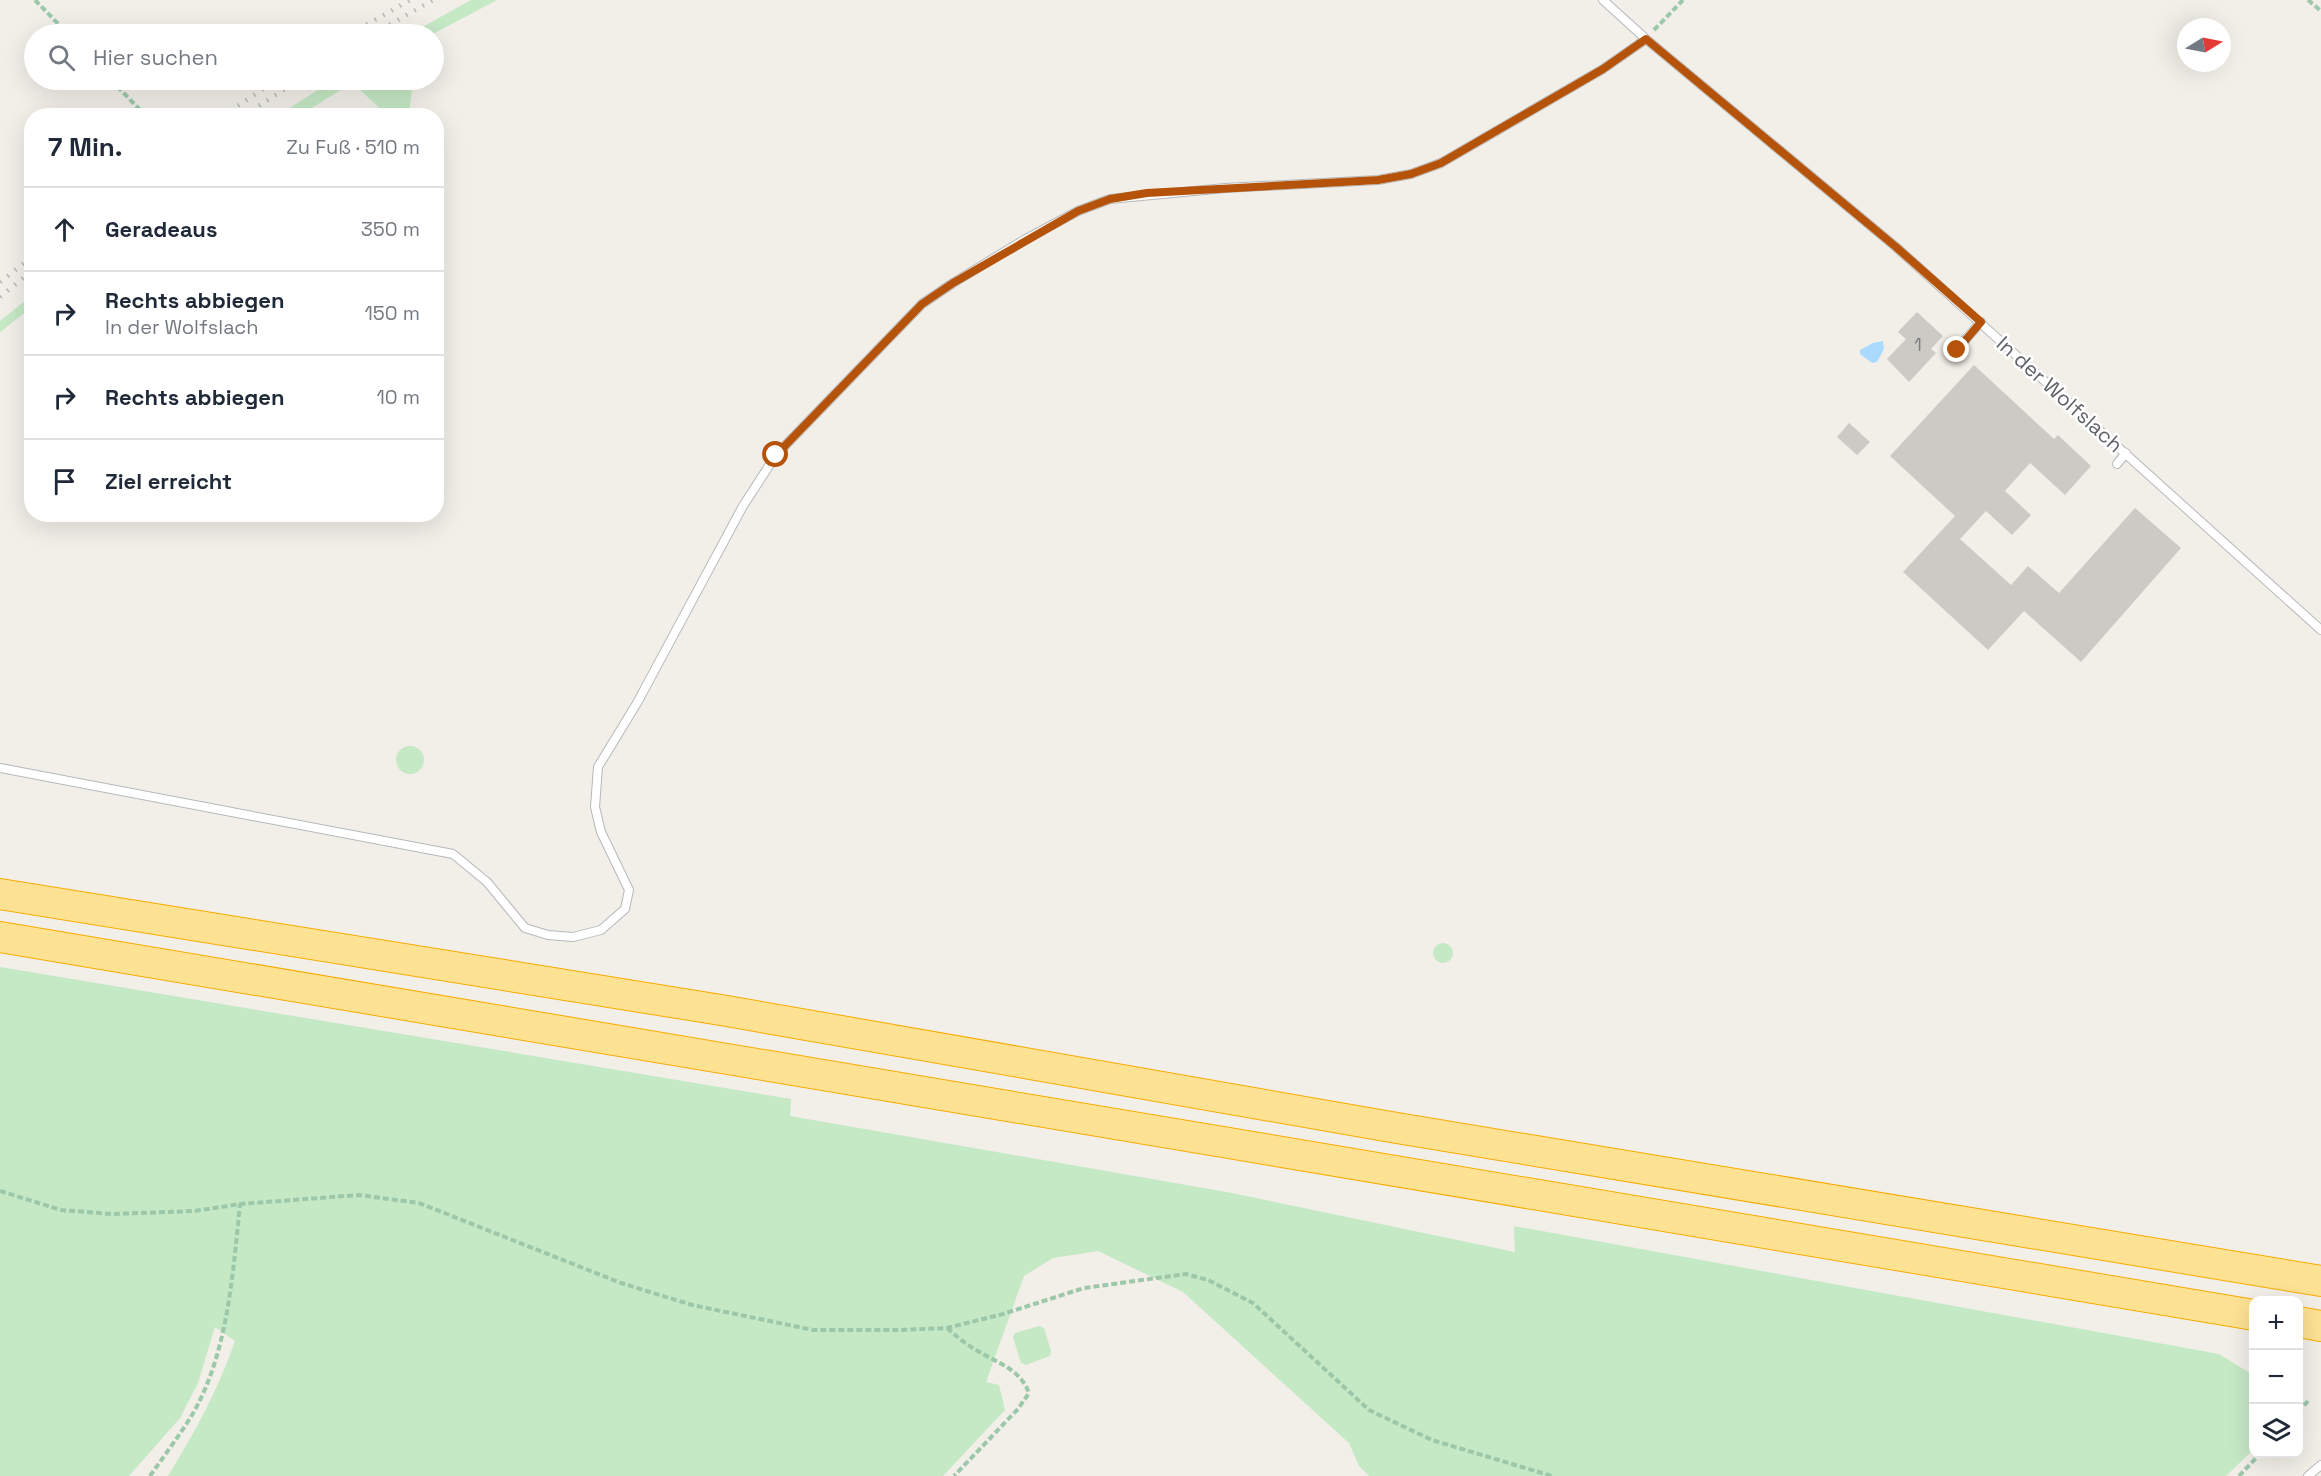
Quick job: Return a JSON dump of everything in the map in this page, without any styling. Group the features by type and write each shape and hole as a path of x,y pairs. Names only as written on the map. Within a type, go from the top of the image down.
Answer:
{"highway":[{"path":"0,894 721,1010 1391,1127 2321,1281"},
{"path":"0,938 2249,1314"},
{"path":"2303,1323 2321,1326"}],"lane":[{"name":"In der Wolfslach","path":"1603,0 1646,39 1896,247 2321,630"},
{"path":"0,768 453,854 487,882 525,928 548,935 573,937 601,930 625,909 629,890 602,832 596,807 598,767 637,704 743,506 776,455 922,304 1024,240 1078,211 1110,199 1214,188 1378,180 1411,174 1441,163 1603,69 1646,39"},
{"path":"1957,350 1981,322"},
{"path":"2117,464 2126,453"},
{"path":"2308,1476 2321,1465"}],"path":[{"path":"35,0 58,24"},
{"path":"1646,39 1683,0"},
{"path":"2308,0 2321,11"},
{"path":"121,90 138,108"},
{"path":"0,1191 61,1210 112,1214 195,1211 240,1204 359,1195 419,1203 621,1283 692,1305 813,1330 946,1328 1003,1314 1084,1288 1186,1274 1208,1280 1253,1303 1369,1410 1432,1440 1552,1476"},
{"path":"150,1476 193,1413 210,1374 232,1294 240,1204"},
{"path":"946,1328 980,1353 1010,1368 1025,1382 1029,1393 1018,1409 954,1476"},
{"path":"2303,1406 2308,1401"},
{"path":"2239,1476 2256,1458"}],"green space":[{"path":"471,0 497,0 444,28 444,24 428,24"},
{"path":"318,90 341,90 311,108 290,108"},
{"path":"360,90 412,90 410,108 379,108"},
{"path":"24,302 24,313 0,332 0,321"},
{"path":"410,746 420,750 424,760 420,770 410,774 400,770 396,760 400,750"},
{"path":"1443,943 1450,946 1453,953 1450,960 1443,963 1436,960 1433,953 1436,946"},
{"path":"0,967 791,1099 790,1116 1232,1193 1515,1252 1514,1226 2219,1354 2249,1373 2249,1454 2226,1476 1369,1476 1359,1466 1349,1443 1183,1292 1098,1251 1053,1258 1024,1276 986,1382 999,1385 1005,1410 943,1476 168,1476 205,1410 235,1341 215,1327 198,1383 180,1418 129,1476 0,1476"},
{"path":"1039,1326 1044,1328 1051,1351 1050,1356 1026,1365 1021,1363 1013,1337 1015,1333"}],"water":[{"path":"1883,341 1884,349 1877,362 1872,363 1860,354 1860,350"}],"building":[{"path":"1917,312 1943,336 1931,349 1936,353 1909,382 1887,359 1906,339 1898,332"},
{"path":"1974,365 2054,439 2058,435 2091,466 2065,495 2030,463 2005,491 2031,515 2012,535 1986,511 1960,539 2011,585 2028,566 2059,593 2135,508 2181,548 2081,662 2024,611 1988,650 1903,572 1955,516 1890,456"},
{"path":"1849,423 1870,442 1857,455 1837,437"}],"railway":[{"path":"368,24 410,0"},
{"path":"391,24 433,0"},
{"path":"234,108 262,90"},
{"path":"255,108 283,90"},
{"path":"0,282 24,263"},
{"path":"0,297 24,278"}],"route":[{"path":"776,455 828,398 922,304 1006,250 1078,211 1110,199 1147,193 1378,180 1411,174 1441,163 1603,69 1646,39 1896,247 1981,322 1957,350"}]}
